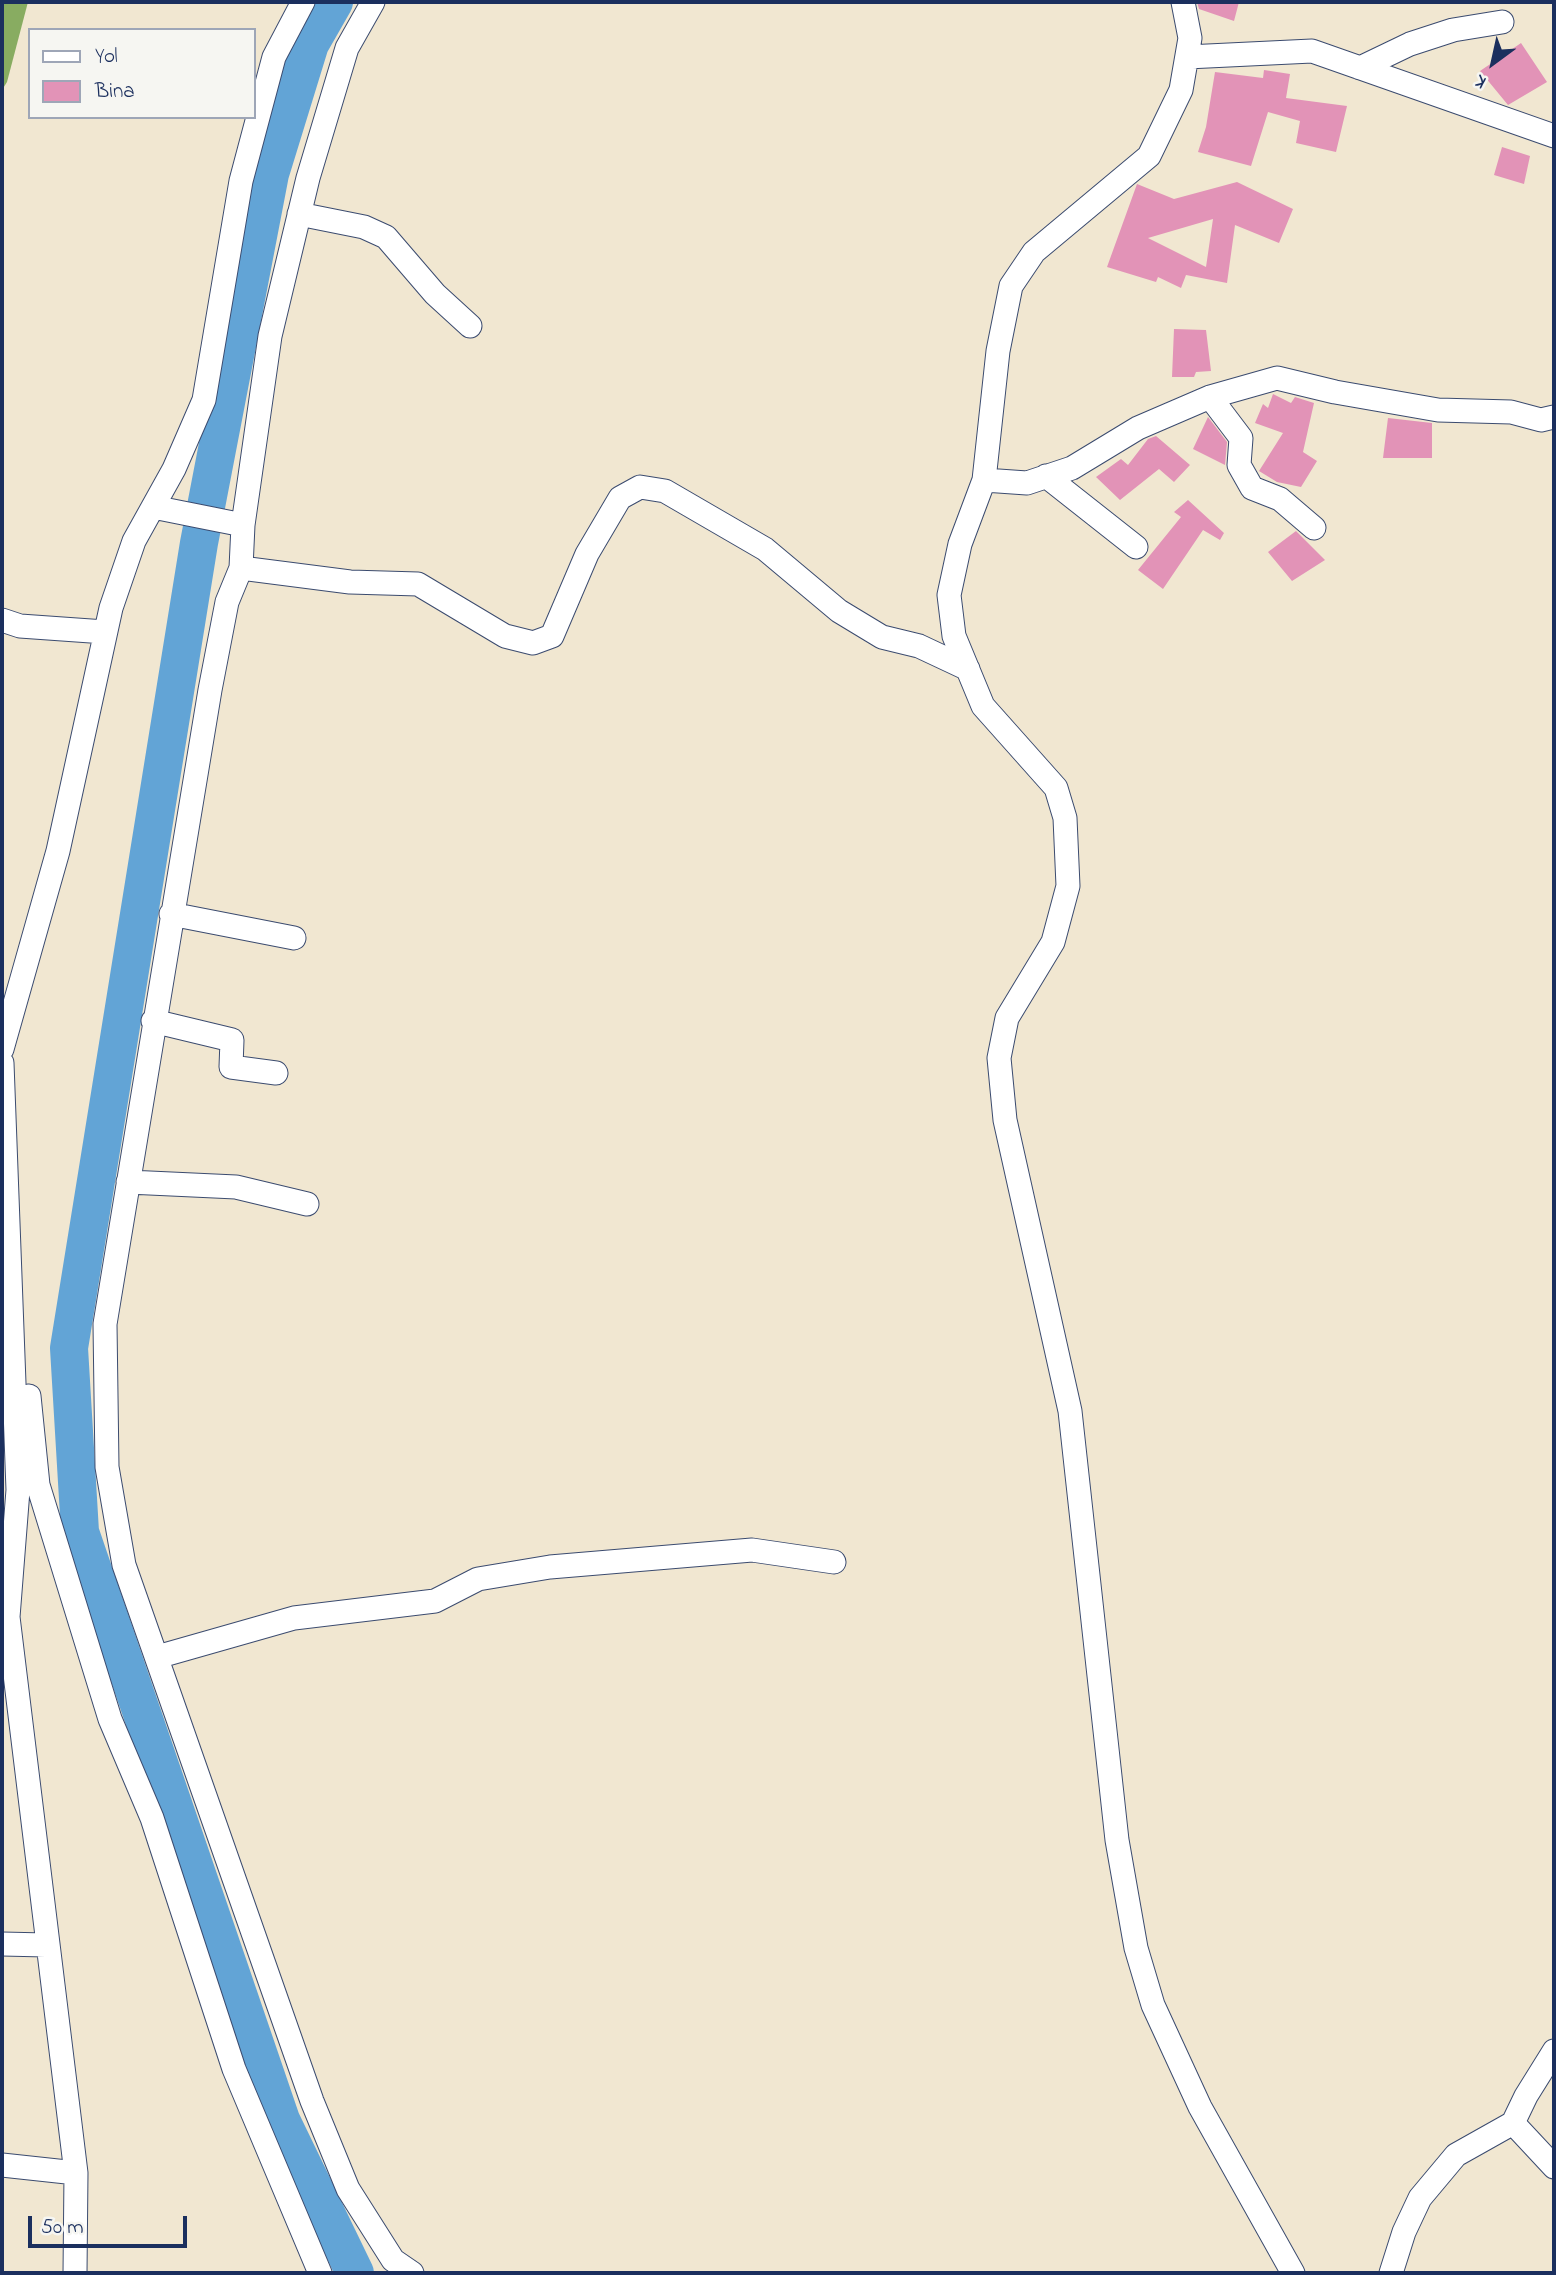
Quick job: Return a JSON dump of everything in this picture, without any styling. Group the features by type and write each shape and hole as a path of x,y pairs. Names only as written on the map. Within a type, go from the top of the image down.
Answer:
{"street":[{"path":"2,1049 58,851 105,632 134,541 174,469 204,400 241,181 274,57 303,2"},
{"path":"373,2 347,48 299,214 270,336 243,525 241,568 227,602 153,1021 105,1324 107,1466 124,1565 303,2075 348,2189 393,2260 412,2273"},
{"path":"1184,2 1190,38 1181,90 1149,156 1034,252 1011,286 998,351 984,480 960,544 949,595 954,636 984,706 1056,788 1065,818 1068,886 1053,942 1007,1018 999,1058 1005,1120 1070,1411 1117,1840 1136,1948 1153,2005 1200,2106 1293,2273"},
{"path":"1360,68 1410,44 1452,30 1502,22"},
{"path":"1187,57 1312,51 1554,136"},
{"path":"299,214 364,227 386,237 435,294 470,326"},
{"path":"984,480 1027,483 1072,468 1138,428 1210,397 1277,378 1335,392 1438,410 1511,412 1541,420 1554,417"},
{"path":"1210,397 1241,438 1239,465 1252,488 1280,499 1314,528"},
{"path":"1046,476 1136,547"},
{"path":"241,568 350,582 418,584 505,636 533,643 552,636 587,554 620,498 640,486 665,491 765,549 839,611 882,637 919,646 968,669"},
{"path":"153,507 243,525"},
{"path":"2,620 20,626 105,632"},
{"path":"172,914 294,938"},
{"path":"153,1021 232,1040 231,1067 276,1073"},
{"path":"2,1063 12,1311 9,1428 18,1490 8,1617 76,2173 75,2273"},
{"path":"128,1182 236,1187 307,1204"},
{"path":"12,1311 23,1348 38,1485 110,1719 152,1818 234,2069 320,2273"},
{"path":"157,1657 293,1618 435,1601 478,1579 550,1567 752,1550 834,1562"},
{"path":"2,1944 46,1945"},
{"path":"1391,2273 1404,2232 1420,2198 1456,2155 1513,2123 1526,2095 1554,2051"},
{"path":"1513,2123 1554,2167"},
{"path":"2,2165 76,2173"}],"green space":[{"path":"2,2 28,2 7,82 2,90"}],"building":[{"path":"1197,2 1239,2 1234,21 1199,9"},
{"path":"1521,43 1547,82 1508,105 1480,71"},
{"path":"1264,70 1290,74 1286,98 1347,106 1336,152 1296,143 1300,121 1268,112 1251,166 1198,152 1206,127 1215,72 1263,78"},
{"path":"1502,147 1530,156 1524,184 1494,175"},
{"path":"1237,182 1293,209 1279,243 1235,225 1227,283 1186,275 1181,288 1158,277 1156,282 1107,267 1137,184 1174,199","holes":["1213,219 1206,267 1148,238"]},
{"path":"1174,329 1206,330 1211,371 1196,372 1194,377 1172,377"},
{"path":"1273,394 1291,403 1295,397 1314,403 1303,452 1317,461 1301,487 1277,482 1259,471 1283,433 1255,423 1263,404 1268,408"},
{"path":"1208,417 1227,442 1225,465 1193,449"},
{"path":"1388,418 1432,423 1432,458 1383,458"},
{"path":"1156,436 1190,465 1174,482 1159,469 1120,500 1096,477 1121,459 1128,465 1148,439"},
{"path":"1188,500 1224,533 1220,540 1203,530 1163,589 1138,570 1181,517 1174,512"},
{"path":"1296,531 1325,560 1292,581 1268,552"}],"waterway":[{"path":"334,2 310,44 270,174 199,543 69,1348 80,1532 281,2120 355,2273"}]}
